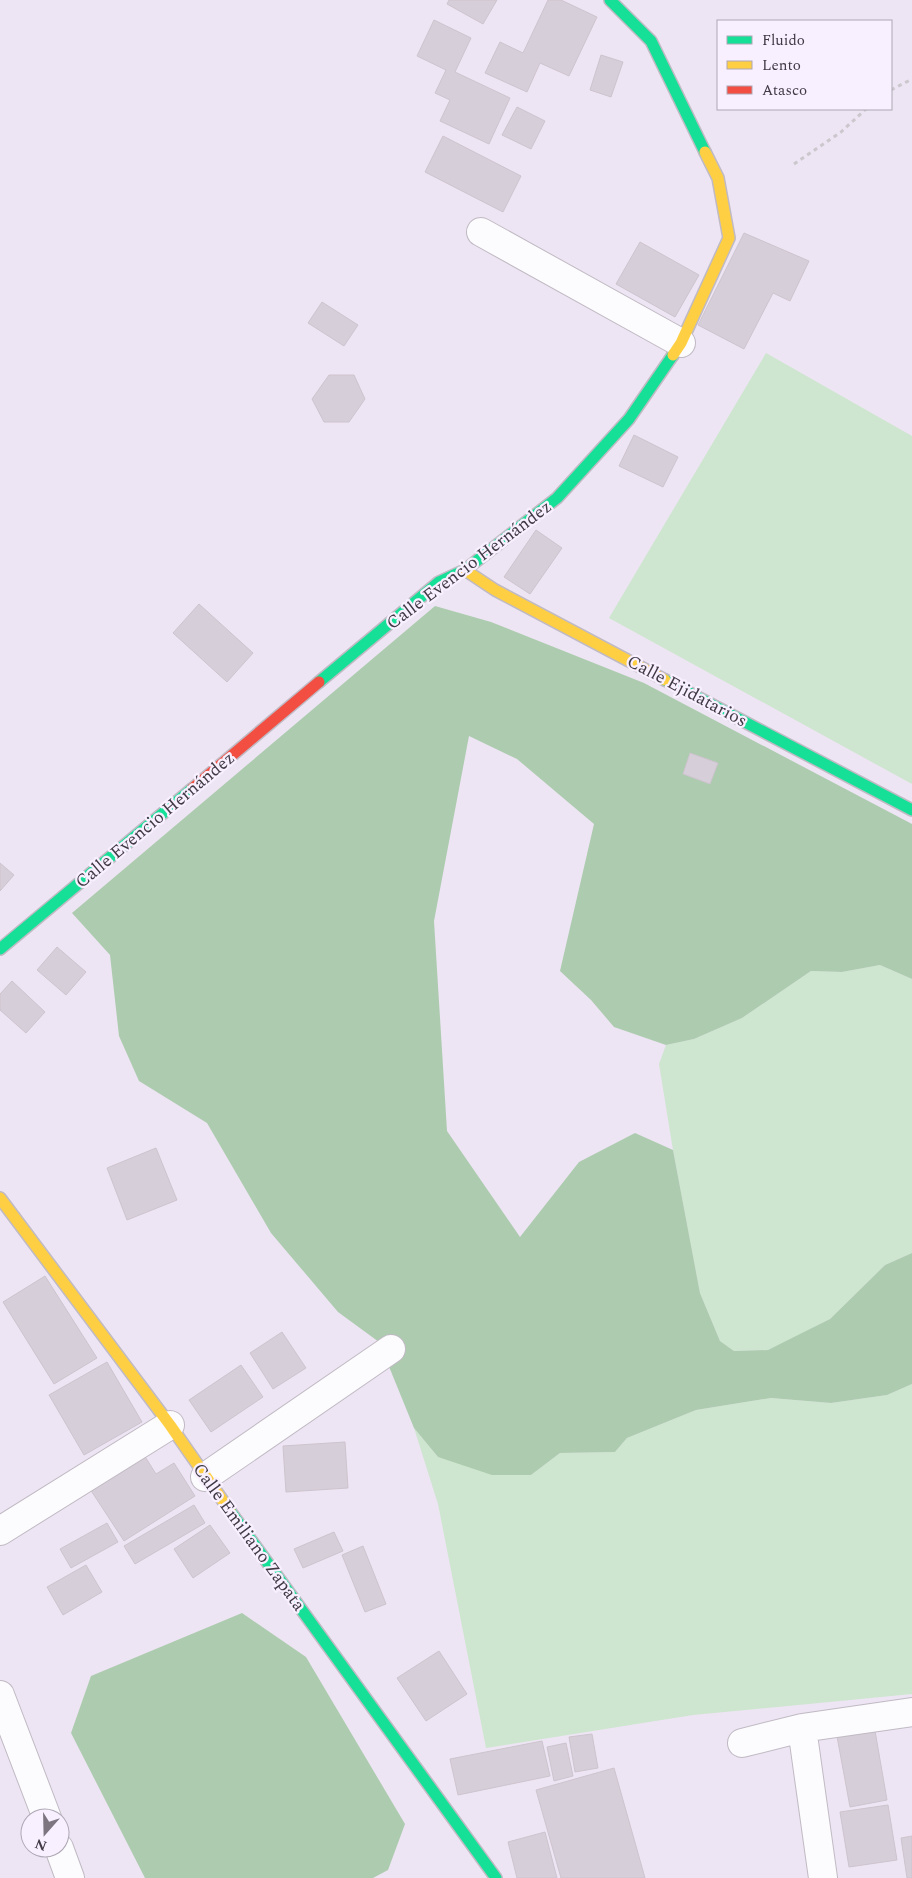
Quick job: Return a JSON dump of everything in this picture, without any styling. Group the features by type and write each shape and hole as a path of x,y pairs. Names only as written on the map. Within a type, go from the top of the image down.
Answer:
{"street":[{"name":"Calle Evencio Hernández","path":"0,949 439,582 465,570 557,498 629,419 681,343 729,238 718,178 651,41 610,0"},
{"path":"481,232 681,343"},
{"name":"Calle Ejidatarios","path":"465,570 496,590 912,810"},
{"name":"Calle Emiliano Zapata","path":"0,1198 170,1426 496,1878"},
{"path":"205,1477 391,1349"},
{"path":"0,1532 170,1426"},
{"path":"0,1695 43,1808"},
{"path":"742,1743 802,1728 912,1712"},
{"path":"802,1728 823,1878"},
{"path":"63,1858 70,1878"}],"path":[{"path":"892,89 912,79"},
{"path":"794,164 841,132 865,110"}],"green space":[{"path":"766,353 912,436 912,784 609,618"},
{"path":"435,606 491,622 644,683 912,824 912,979 880,965 842,972 811,971 742,1018 694,1039 666,1045 614,1027 591,1000 560,971 594,824 517,759 469,736 434,921 447,1131 520,1237 579,1162 635,1133 673,1150 700,1293 720,1341 734,1351 768,1350 830,1319 885,1265 912,1253 912,1384 887,1395 831,1403 771,1398 696,1410 627,1438 615,1452 560,1453 531,1475 492,1475 438,1457 414,1428 379,1342 338,1312 271,1233 207,1123 139,1081 119,1036 110,955 72,913"},
{"path":"880,965 912,979 912,1253 885,1265 830,1319 768,1350 734,1351 720,1341 700,1293 659,1064 666,1045 694,1039 742,1018 811,971 842,972"},
{"path":"912,1384 912,1694 693,1715 486,1748 438,1504 414,1428 438,1457 531,1475 560,1453 615,1452 627,1438 696,1410 771,1398 831,1403 887,1395"},
{"path":"242,1613 306,1657 405,1824 388,1870 373,1878 145,1878 71,1733 91,1676"}],"building":[{"path":"449,0 497,0 483,24 447,4"},
{"path":"548,0 561,0 597,17 569,76 540,63 527,92 485,73 500,42 523,53"},
{"path":"434,20 471,38 455,72 510,98 489,144 440,121 450,100 435,93 446,70 417,56"},
{"path":"601,55 623,62 611,97 590,90"},
{"path":"517,107 545,121 531,149 502,135"},
{"path":"443,136 521,176 503,212 425,172"},
{"path":"744,233 809,261 790,301 773,293 744,349 698,325"},
{"path":"640,242 699,275 675,317 616,284"},
{"path":"322,302 358,325 344,346 308,323"},
{"path":"329,375 354,375 365,399 349,422 324,422 312,399"},
{"path":"634,435 678,457 663,487 619,466"},
{"path":"536,530 562,548 530,594 504,577"},
{"path":"199,604 253,653 227,682 173,633"},
{"path":"690,753 718,763 710,784 683,774"},
{"path":"0,863 14,875 0,891"},
{"path":"57,947 86,972 66,995 37,970"},
{"path":"12,981 45,1012 26,1033 0,1010 0,994"},
{"path":"156,1148 177,1200 127,1220 107,1168"},
{"path":"45,1276 97,1358 54,1384 3,1302"},
{"path":"282,1332 306,1368 273,1389 250,1353"},
{"path":"107,1362 142,1422 84,1455 49,1395"},
{"path":"241,1365 263,1397 211,1432 189,1400"},
{"path":"345,1442 348,1488 286,1492 283,1446"},
{"path":"144,1455 156,1474 174,1463 195,1496 124,1541 90,1489"},
{"path":"194,1505 205,1523 135,1564 124,1546"},
{"path":"107,1523 118,1542 71,1568 60,1549"},
{"path":"210,1525 230,1553 193,1578 174,1549"},
{"path":"334,1532 343,1551 303,1568 294,1549"},
{"path":"363,1546 386,1604 365,1612 342,1555"},
{"path":"86,1565 102,1592 63,1615 47,1587"},
{"path":"439,1651 467,1694 426,1721 397,1678"},
{"path":"874,1725 887,1800 850,1807 836,1731"},
{"path":"592,1734 598,1768 575,1772 569,1737"},
{"path":"542,1741 550,1776 458,1795 450,1759"},
{"path":"566,1743 573,1776 554,1781 547,1747"},
{"path":"614,1768 645,1878 561,1878 536,1790"},
{"path":"888,1805 897,1860 849,1867 840,1812"},
{"path":"545,1832 557,1878 517,1878 508,1842"},
{"path":"912,1836 912,1878 907,1878 901,1838"}],"traffic: fast":[{"path":"610,0 651,41 705,152"},
{"path":"319,682 439,582 465,570 557,498 629,419 673,355"},
{"path":"665,680 912,810"},
{"path":"0,949 192,789"},
{"path":"230,1511 496,1878"}],"traffic: slow":[{"path":"673,355 681,343 729,238 718,178 705,152"},
{"path":"465,570 495,590 665,680"},
{"path":"0,1198 170,1425 230,1511"}],"traffic: jam":[{"path":"192,789 319,682"}]}
